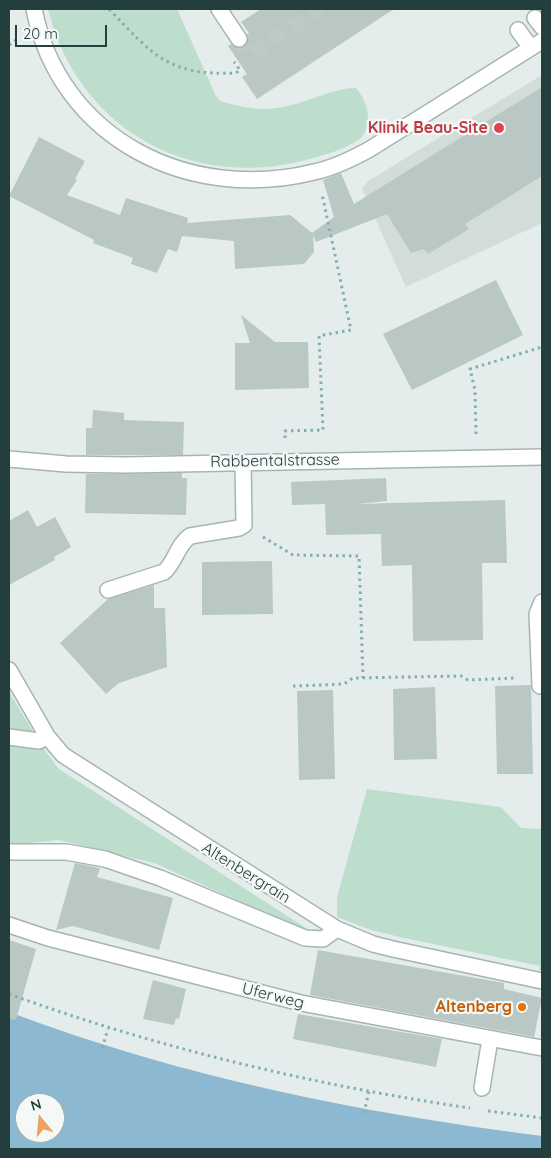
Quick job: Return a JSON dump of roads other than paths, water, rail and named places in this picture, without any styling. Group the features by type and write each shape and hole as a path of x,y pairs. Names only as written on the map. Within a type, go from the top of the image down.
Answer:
{"street":[{"path":"34,9 47,54 67,88 96,122 140,154 162,164 194,174 232,180 280,179 315,172 370,150 537,45 518,30"},
{"path":"219,9 239,39"},
{"name":"Rabbentalstrasse","path":"9,459 66,464 542,457"},
{"path":"108,590 164,572 185,540 190,536 238,528 244,525 243,462"},
{"path":"540,686 537,614 542,602"},
{"name":"Altenbergrain","path":"9,670 47,736 63,755 337,929 367,942 393,950 542,981"},
{"path":"9,738 39,741 47,736"},
{"path":"9,852 66,852 105,859 160,878 305,938 323,939 337,929"},
{"name":"Uferweg","path":"9,925 48,938 301,1003 542,1048"},
{"path":"482,1088 490,1039"}],"water":[{"path":"9,1012 139,1056 272,1090 406,1116 542,1136 542,1149 9,1149"}],"tunnel":[{"path":"239,39 249,55 320,9"}],"place":[{"name":"Klinik Beau-Site","path":"499,128"},
{"name":"Altenberg","path":"522,1007"}]}
